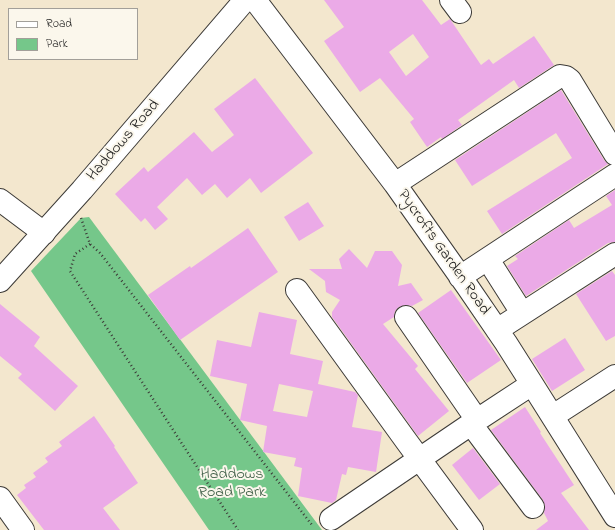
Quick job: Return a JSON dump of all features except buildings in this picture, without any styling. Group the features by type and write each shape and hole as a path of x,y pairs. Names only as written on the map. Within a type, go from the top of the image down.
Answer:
{"street":[{"name":"Haddows Road","path":"0,281 82,190 245,0"},
{"name":"Pycrofts Garden Road","path":"255,0 395,184 502,336 615,516"},
{"path":"395,184 560,76 566,77 570,80 615,154"},
{"path":"464,282 615,175"},
{"path":"464,282 494,269 615,192"},
{"path":"0,200 44,233"},
{"path":"502,336 522,314 615,254"},
{"path":"502,336 564,301 615,266"},
{"path":"494,269 522,314"},
{"path":"298,290 472,530"},
{"path":"406,317 474,422 532,507"},
{"path":"553,416 615,376"},
{"path":"323,525 532,384"},
{"path":"0,498 23,530"}],"path":[{"path":"238,530 70,271 74,254 90,244 100,253 323,525"}],"green space":[{"name":"Haddows Road Park","path":"89,217 322,530 209,530 31,271 81,218"}]}
